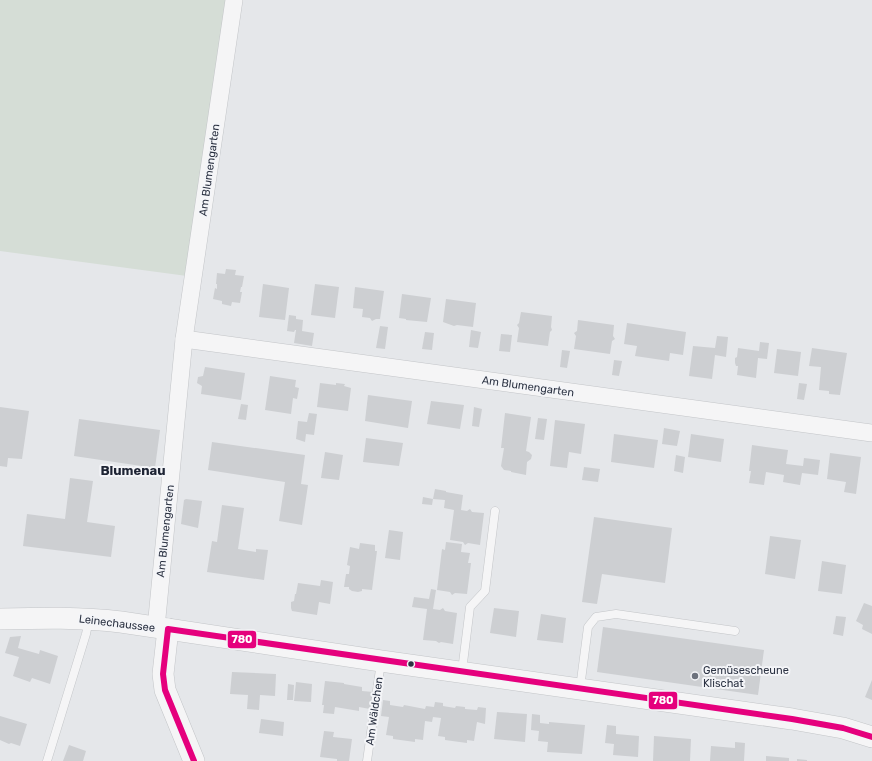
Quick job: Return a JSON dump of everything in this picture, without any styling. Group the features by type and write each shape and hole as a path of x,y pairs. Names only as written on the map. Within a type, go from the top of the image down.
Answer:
{"street":[{"name":"Am Blumengarten","path":"162,629 184,339 234,0"},
{"name":"Am Blumengarten","path":"184,339 872,432"},
{"name":"Leinechaussee","path":"0,619 89,618 162,629 163,674 165,690 194,761"},
{"path":"162,629 792,719 843,728 872,737"}],"lane":[{"path":"462,672 470,607 485,591 495,511"},
{"path":"580,689 588,627 596,617 616,614 735,631"},
{"path":"47,761 86,634 89,618"},
{"name":"Am Wäldchen","path":"367,761 382,661"}],"shaded area":[{"path":"0,0 227,0 187,276 0,251"}],"building":[{"path":"226,269 236,270 235,275 244,276 240,292 242,292 240,303 232,302 231,306 222,304 222,301 213,299 215,288 217,289 217,273 225,274"},
{"path":"263,284 289,288 285,320 259,317"},
{"path":"315,284 339,287 335,318 311,315"},
{"path":"355,287 384,291 380,319 372,321 370,318 362,317 363,309 353,308"},
{"path":"402,294 431,298 427,322 399,318"},
{"path":"446,299 476,303 473,327 454,326 443,322"},
{"path":"521,312 552,316 552,330 550,332 548,346 517,342 519,328 517,325 519,323"},
{"path":"289,315 296,316 296,319 303,320 302,331 314,333 312,346 294,343 296,330 294,332 287,331"},
{"path":"578,320 614,325 613,336 615,339 612,341 610,354 574,349 576,336 574,333 577,331"},
{"path":"627,323 686,332 683,355 670,353 669,361 635,356 637,346 624,344"},
{"path":"380,326 388,327 385,349 376,348"},
{"path":"471,330 481,332 478,348 469,347"},
{"path":"425,332 434,333 432,350 422,349"},
{"path":"501,334 512,335 510,352 499,351"},
{"path":"717,336 728,337 726,357 715,355 712,379 689,376 693,346 715,348"},
{"path":"760,342 769,343 767,359 758,358 756,378 737,375 738,366 736,366 735,358 737,357 738,348 759,351"},
{"path":"812,348 847,353 840,395 829,394 829,391 819,390 821,367 809,366"},
{"path":"777,349 801,352 798,376 774,373"},
{"path":"562,350 570,351 567,368 560,367"},
{"path":"614,360 622,361 619,376 612,375"},
{"path":"205,367 245,373 241,400 201,394 202,386 197,383 198,377 203,376"},
{"path":"270,376 296,380 295,387 299,388 297,399 293,398 291,414 265,410"},
{"path":"320,383 336,385 336,383 345,384 344,386 351,388 348,411 317,407"},
{"path":"799,383 807,384 804,400 797,399"},
{"path":"368,395 412,401 408,428 365,421"},
{"path":"431,401 464,405 460,429 427,424"},
{"path":"241,404 248,405 246,420 238,419"},
{"path":"0,407 29,411 22,459 8,458 7,467 0,466"},
{"path":"474,407 482,409 479,427 472,426"},
{"path":"309,413 317,414 314,435 306,434 305,442 296,439 298,421 307,422"},
{"path":"505,413 531,417 526,451 532,455 531,459 527,462 526,475 504,470 501,466 504,448 501,448"},
{"path":"538,418 547,419 544,440 535,439"},
{"path":"79,419 160,430 155,468 74,456"},
{"path":"555,420 585,424 581,454 569,452 567,468 550,466"},
{"path":"664,428 680,431 677,446 662,444"},
{"path":"614,434 658,440 654,468 611,462"},
{"path":"691,434 724,439 721,462 688,457"},
{"path":"366,438 403,443 399,466 363,462"},
{"path":"212,442 305,455 301,484 308,485 302,525 279,521 285,482 208,470"},
{"path":"752,445 788,450 786,464 803,466 804,458 820,460 818,475 802,473 800,485 783,482 784,475 766,472 764,485 749,483"},
{"path":"325,452 343,455 339,480 321,478"},
{"path":"830,453 861,457 856,494 844,492 846,482 827,479"},
{"path":"676,455 685,457 683,473 674,471"},
{"path":"584,467 600,469 598,482 582,480"},
{"path":"70,478 93,481 87,522 115,526 111,557 23,546 27,514 65,519"},
{"path":"435,489 463,495 461,510 467,511 470,509 472,512 484,513 480,545 468,543 465,545 463,542 450,540 454,510 444,508 445,500 433,499"},
{"path":"423,497 433,499 432,505 422,504"},
{"path":"184,500 202,501 198,528 181,524"},
{"path":"222,505 244,508 238,549 256,552 256,549 268,550 264,580 207,572 212,541 217,542"},
{"path":"594,517 672,528 665,583 602,574 597,604 582,602"},
{"path":"389,530 403,532 400,560 385,558"},
{"path":"770,536 801,540 795,579 765,574"},
{"path":"446,542 462,544 461,552 470,553 468,563 471,563 467,594 455,593 452,595 450,592 437,590 442,549 445,550"},
{"path":"360,543 375,545 375,551 377,551 372,590 362,589 362,591 358,592 352,591 349,587 344,587 346,574 349,574 350,566 347,565 350,547 359,549"},
{"path":"822,561 846,565 842,594 818,591"},
{"path":"321,580 333,582 330,604 319,602 317,615 292,611 291,602 294,601 298,583 320,586"},
{"path":"431,589 436,590 433,609 440,610 443,608 445,611 457,613 453,644 423,640 427,609 412,607 414,597 429,599"},
{"path":"864,603 872,606 872,634 862,629 863,625 856,621"},
{"path":"494,608 519,611 516,637 490,633"},
{"path":"541,614 566,618 563,643 537,640"},
{"path":"836,616 846,617 843,636 833,634"},
{"path":"603,627 764,650 758,695 597,672"},
{"path":"21,636 18,648 39,654 40,650 58,656 50,684 32,678 30,682 13,676 19,657 5,653 10,637"},
{"path":"232,672 276,674 275,696 260,695 259,710 247,709 248,695 230,694"},
{"path":"872,680 872,700 865,697"},
{"path":"325,681 362,687 362,691 373,692 370,709 359,707 359,711 335,707 334,714 323,713 324,705 322,705"},
{"path":"296,682 312,684 311,702 294,701"},
{"path":"288,684 294,685 293,700 287,700"},
{"path":"383,700 390,701 390,705 403,707 404,705 425,709 426,706 434,707 435,702 443,703 443,706 455,708 456,706 465,707 465,709 477,710 478,707 486,708 485,724 477,722 474,741 467,740 467,743 445,740 445,737 438,736 441,718 433,717 432,722 425,721 423,740 415,739 415,742 393,739 393,736 386,735 389,717 381,716"},
{"path":"497,712 527,714 525,742 494,739"},
{"path":"532,714 540,715 540,723 549,724 549,722 585,725 582,754 547,752 548,742 538,741 539,731 531,730"},
{"path":"0,716 27,724 20,746 11,743 9,744 0,740"},
{"path":"261,719 284,722 283,736 259,733"},
{"path":"607,725 616,726 616,734 639,736 638,757 613,755 614,744 605,743"},
{"path":"324,731 334,732 333,737 352,739 349,761 337,761 337,759 320,757"},
{"path":"654,736 691,739 690,761 653,761"},
{"path":"735,742 745,743 744,761 710,761 711,746 735,748"},
{"path":"69,745 86,751 83,761 63,761"},
{"path":"766,756 789,758 789,761 766,761"},
{"path":"797,759 807,760 807,761 797,761"}],"transit line":[{"name":"780","path":"194,761 165,690 163,674 168,629 792,719 843,728 872,737"}],"place":[{"name":"Gemüsescheune Klischat","path":"695,676"}],"district":[{"name":"Blumenau","path":"133,470"}]}
